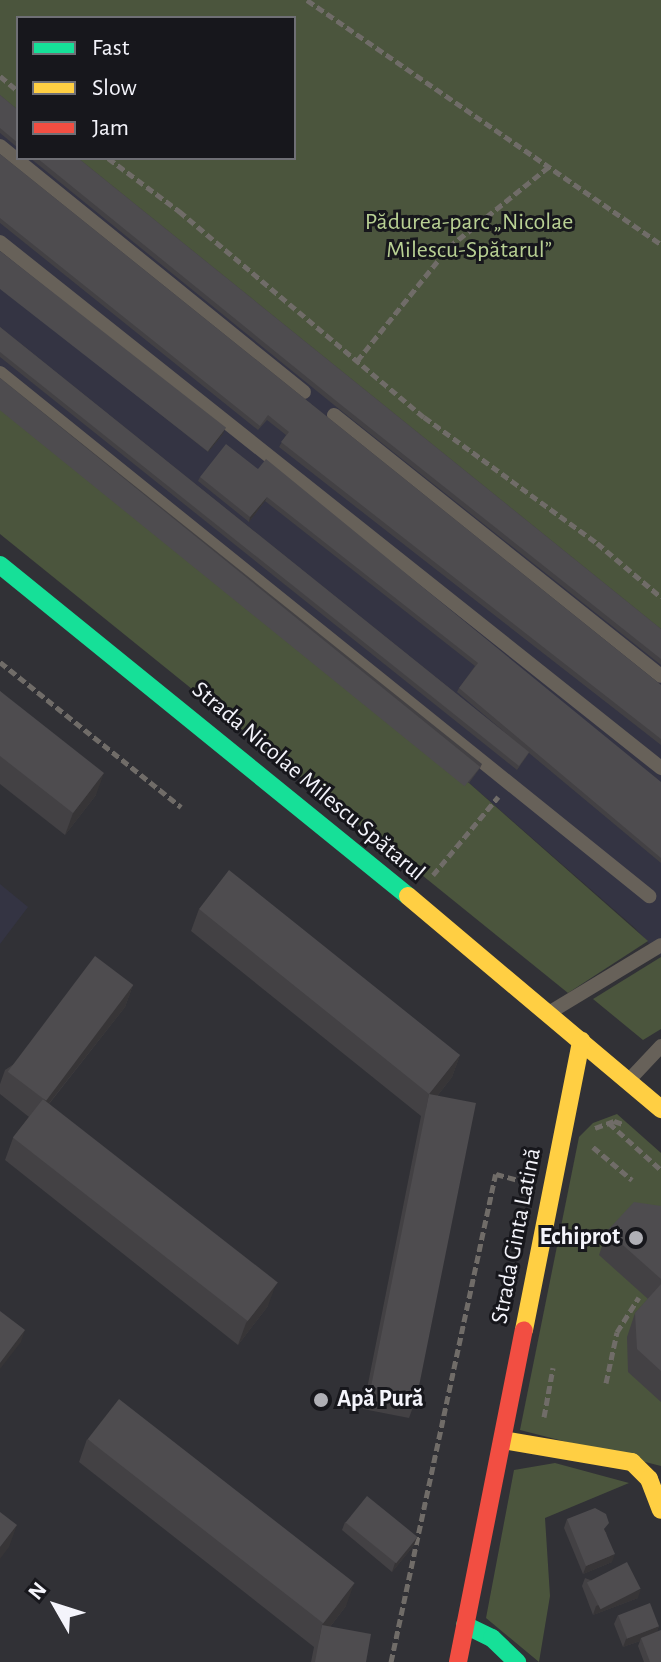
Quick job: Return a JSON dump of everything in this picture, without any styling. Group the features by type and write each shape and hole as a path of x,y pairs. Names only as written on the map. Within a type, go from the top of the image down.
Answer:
{"street":[{"name":"Strada Nicolae Milescu Spătarul","path":"0,565 230,747 661,1109"},
{"name":"Strada Ginta Latină","path":"458,1662 581,1041"},
{"path":"503,1440 632,1462 649,1479 661,1510"},
{"path":"465,1625 492,1638 517,1662"}],"lane":[{"path":"0,146 16,159"},
{"path":"17,160 304,392"},
{"path":"0,242 661,768"},
{"path":"0,373 510,779 649,896"},
{"path":"334,415 661,676"},
{"path":"548,1013 661,945"},
{"path":"628,1081 661,1046"}],"path":[{"path":"307,0 551,165 661,244"},
{"path":"0,76 16,89"},
{"path":"110,160 357,361 661,597"},
{"path":"357,361 449,247 551,165"},
{"path":"0,662 181,807"},
{"path":"432,875 510,779"},
{"path":"609,1123 661,1170"},
{"path":"584,1140 632,1180"},
{"path":"391,1662 496,1174 536,1184"},
{"path":"606,1383 617,1332 639,1297"}],"shaded area":[{"path":"0,101 16,114 16,160 72,160 661,636 661,957 635,928 469,783 0,408"},
{"path":"0,884 28,907 0,944"}],"green space":[{"name":"Pădurea-parc „Nicolae Milescu-Spătarul”","path":"0,0 661,0 661,636 72,160 296,160 296,16 16,16 16,114 0,101"},
{"path":"0,408 469,783 648,941 568,993 0,534"},
{"path":"661,957 661,1029 643,1040 593,999"},
{"path":"617,1114 661,1153 661,1466 520,1430 579,1137 593,1123"},
{"path":"555,1463 629,1483 545,1518 550,1596 539,1662 486,1618 514,1470"}],"building":[{"path":"0,95 16,108 16,141 0,128"},
{"path":"0,154 661,685 661,739 281,442 289,432 268,415 260,426 0,218"},
{"path":"39,160 80,160 661,629 661,659"},
{"path":"0,251 226,428 208,451 0,289"},
{"path":"0,327 529,752 519,766 0,352"},
{"path":"0,378 480,767 465,786 0,410"},
{"path":"226,444 258,469 266,459 661,782 661,858 459,688 478,663 267,497 250,517 200,477"},
{"path":"0,691 104,773 73,813 0,756"},
{"path":"229,870 460,1055 429,1094 199,909"},
{"path":"95,956 133,985 46,1101 8,1072"},
{"path":"429,1094 476,1103 417,1396 371,1387"},
{"path":"43,1099 278,1282 248,1321 13,1138"},
{"path":"634,1202 661,1206 661,1279 607,1231"},
{"path":"661,1284 661,1371 637,1349 635,1313"},
{"path":"0,1311 25,1330 0,1363"},
{"path":"119,1399 355,1583 323,1623 88,1439"},
{"path":"367,1496 418,1537 396,1563 346,1522"},
{"path":"595,1508 606,1514 609,1523 604,1529 615,1554 586,1566 567,1519"},
{"path":"0,1512 17,1525 0,1547"},
{"path":"627,1562 641,1589 601,1609 587,1582"},
{"path":"650,1603 659,1626 627,1639 618,1615"},
{"path":"322,1625 371,1634 366,1662 315,1662"},
{"path":"661,1630 661,1662 650,1662 641,1638"}],"traffic: fast":[{"path":"0,565 408,896"},
{"path":"465,1625 492,1638 517,1662"}],"traffic: slow":[{"path":"408,896 661,1109"},
{"path":"524,1330 581,1041"},
{"path":"503,1440 632,1462 649,1479 661,1510"}],"traffic: jam":[{"path":"458,1662 524,1330"}],"place":[{"name":"Echiprot","path":"636,1238"},
{"name":"Apă Pură","path":"321,1400"}]}
